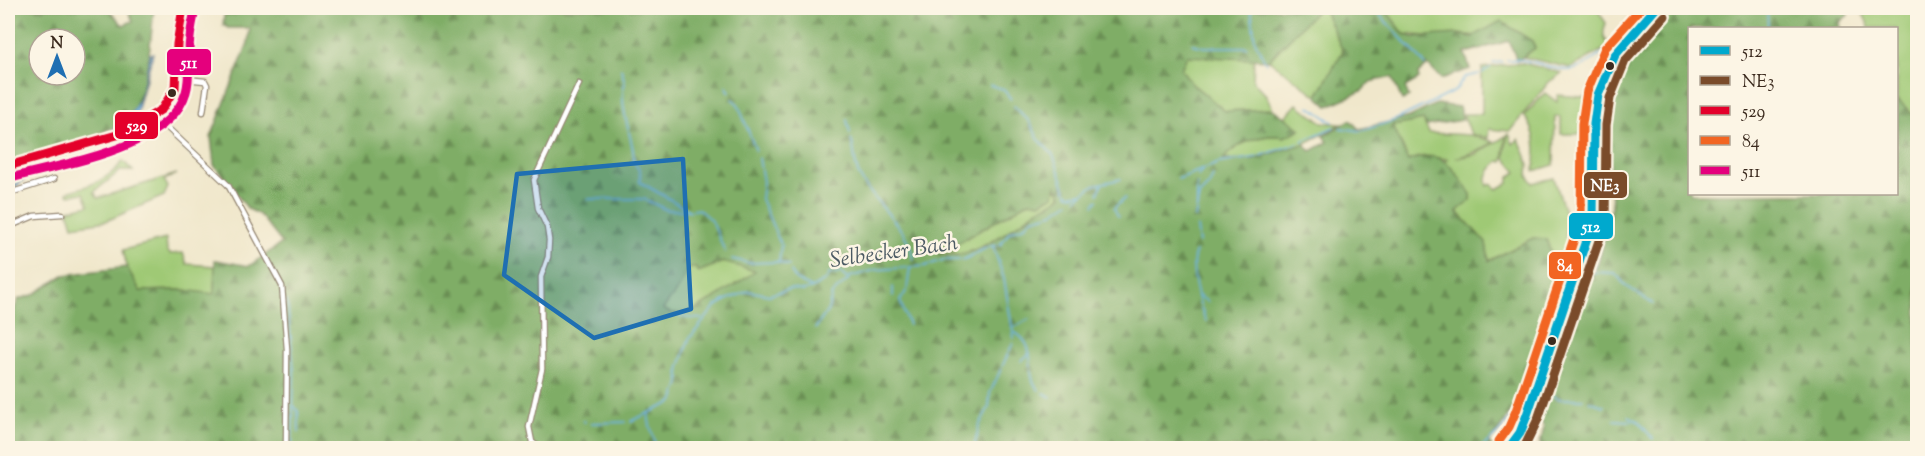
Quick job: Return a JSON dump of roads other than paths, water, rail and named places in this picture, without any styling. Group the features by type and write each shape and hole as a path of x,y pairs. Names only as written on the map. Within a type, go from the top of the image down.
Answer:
{"main road":[{"path":"8,166 130,131 156,117 173,94 183,8"},
{"path":"1509,448 1520,433 1593,220 1594,124 1598,95 1615,55 1656,8"}],"street":[{"path":"176,78 205,81 207,85 203,112"},
{"path":"540,448 532,442 529,427 542,369 541,277 548,257 549,240 547,227 538,208 534,180 579,84"},
{"path":"156,117 228,185 282,286 287,359 286,448"},
{"path":"8,197 13,192 54,179"},
{"path":"8,227 34,216 62,214"}],"water":[{"path":"153,53 136,116 130,124 117,132 113,130 122,124 135,107 143,86 150,54"},
{"path":"88,146 39,166 8,194 8,190 38,164"}],"waterway":[{"path":"1251,8 1255,41 1266,63"},
{"name":"Selbecker Bach","path":"1636,35 1643,34 1676,8"},
{"path":"1767,8 1768,27"},
{"path":"1379,14 1426,65"},
{"name":"Selbecker Bach","path":"1507,60 1525,61 1565,70 1577,69 1592,61 1626,34"},
{"path":"1638,44 1643,34"},
{"path":"1192,44 1204,47 1247,47"},
{"path":"1600,122 1605,89 1627,60"},
{"name":"Selbecker Bach","path":"1493,63 1502,62"},
{"name":"Selbecker Bach","path":"1482,73 1491,67"},
{"name":"Selbecker Bach","path":"621,69 625,83 623,92 625,114 633,148 633,161 640,171 640,182 690,211 698,209 712,221 725,252"},
{"name":"Selbecker Bach","path":"1340,128 1361,131 1395,120 1455,91 1465,77 1479,74"},
{"path":"990,85 1003,89 1011,99"},
{"path":"726,86 730,92"},
{"path":"732,99 738,104 756,151"},
{"path":"1014,106 1029,121 1039,140 1053,155 1069,195 1082,193"},
{"path":"1309,106 1333,122"},
{"path":"847,120 850,133"},
{"path":"1600,126 1606,148 1599,171 1600,193"},
{"path":"162,127 168,133"},
{"name":"Selbecker Bach","path":"1302,141 1334,127"},
{"path":"172,137 178,143"},
{"path":"851,139 859,175 906,238 913,261"},
{"name":"Selbecker Bach","path":"1178,179 1219,163 1257,157 1298,143"},
{"path":"181,145 186,150"},
{"path":"188,152 203,164"},
{"path":"759,158 763,182 761,199 781,245 779,263"},
{"name":"Selbecker Bach","path":"1198,176 1202,170"},
{"path":"1195,218 1199,195 1209,185 1213,176"},
{"name":"Selbecker Bach","path":"1077,198 1094,185 1121,179"},
{"path":"1098,194 1102,184"},
{"path":"1197,184 1197,207"},
{"path":"1600,196 1601,202"},
{"path":"1118,216 1114,208 1125,198"},
{"path":"588,199 644,199 667,210 687,210"},
{"path":"1094,205 1098,200"},
{"name":"Selbecker Bach","path":"791,272 796,280 812,288 826,280 829,274 837,274 839,271 846,278 875,270 925,266 943,260 963,260 988,247 1001,244 1009,232 1023,227 1032,219 1053,213 1069,202"},
{"path":"1594,268 1607,217"},
{"path":"1197,227 1199,243"},
{"path":"993,246 1004,279 1014,338"},
{"path":"1196,252 1193,266 1194,276 1206,321"},
{"name":"Selbecker Bach","path":"732,259 749,263 777,262 789,266"},
{"path":"909,325 900,301 907,290 910,267"},
{"path":"1592,272 1615,273 1626,286 1653,304"},
{"path":"1572,310 1592,272"},
{"path":"815,329 828,310 832,294 849,279"},
{"path":"893,287 893,296"},
{"path":"631,421 673,402 680,383 679,370 689,339 715,307 749,291 769,295 790,289 803,291 812,288"},
{"path":"1199,296 1208,302"},
{"path":"287,301 294,371 292,448"},
{"path":"1568,317 1570,313"},
{"path":"679,317 702,319"},
{"path":"1013,328 1029,319"},
{"path":"1555,351 1563,348 1566,342 1563,327 1566,320"},
{"path":"1014,332 1027,345 1032,376 1039,390"},
{"path":"974,448 979,426 989,407 990,393 1013,343"},
{"path":"1480,448 1495,436 1514,414 1524,397 1537,356 1544,350"},
{"path":"1021,361 1030,353"},
{"path":"1540,391 1560,399 1583,399"},
{"path":"1044,393 1051,397"},
{"path":"1589,401 1604,406"},
{"path":"294,406 298,411 299,432"},
{"path":"649,412 655,448"},
{"path":"1629,416 1639,422 1653,439"},
{"path":"1614,420 1633,421"},
{"path":"591,423 626,422"}]}
